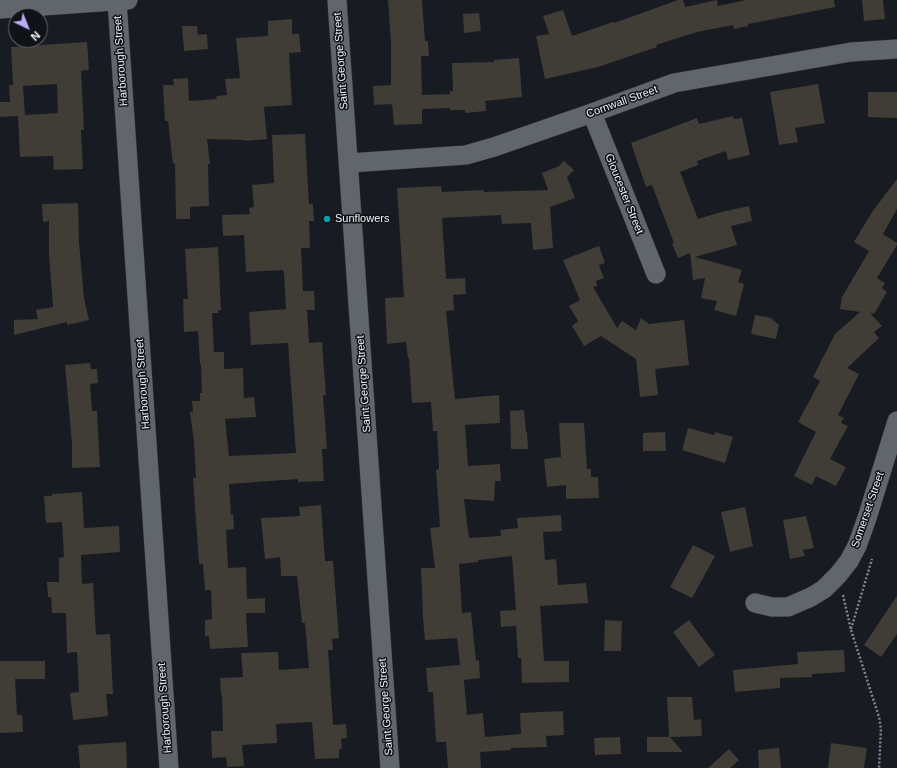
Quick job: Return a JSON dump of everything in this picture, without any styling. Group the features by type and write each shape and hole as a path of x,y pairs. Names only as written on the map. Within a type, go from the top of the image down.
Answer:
{"street":[{"path":"0,9 122,0"},
{"name":"Harborough Street","path":"122,0 169,768"},
{"name":"Saint George Street","path":"337,0 390,768"},
{"name":"Cornwall Street","path":"349,163 474,153 592,113 674,83 851,52 897,49"},
{"name":"Gloucester Street","path":"592,113 656,274"},
{"name":"Somerset Street","path":"755,603 772,607 788,606 811,597 824,589 849,561 857,546 868,518 897,421"}],"path":[{"path":"851,630 873,556"},
{"path":"838,575 851,630 879,717 881,730 879,768"}],"building":[{"path":"388,0 422,0 425,41 428,41 429,56 421,56 422,95 450,94 450,91 453,91 452,63 494,62 494,60 519,58 522,97 485,101 486,111 465,113 465,110 450,110 450,108 422,109 422,124 394,125 392,104 374,105 373,86 391,85 391,42"},
{"path":"678,0 683,0 685,7 717,0 718,6 746,0 834,0 835,7 748,24 748,26 734,29 733,25 697,32 656,45 657,47 598,67 545,79 536,36 549,34 543,16 563,10 572,36"},
{"path":"862,0 883,0 885,19 864,21"},
{"path":"479,13 481,31 464,33 463,14"},
{"path":"292,19 292,34 299,34 301,52 289,53 292,105 264,107 267,139 245,141 207,139 210,164 208,164 209,206 190,207 190,219 176,219 175,163 173,164 168,121 165,121 163,85 174,85 173,79 188,78 189,101 217,99 216,96 227,95 225,79 240,78 236,38 268,36 268,21"},
{"path":"182,26 197,26 198,35 207,34 208,49 184,51"},
{"path":"87,42 89,70 81,71 84,130 81,130 83,169 54,170 53,156 20,157 18,116 0,117 0,102 10,102 9,85 13,85 11,48 48,48 48,45","holes":["57,84 58,113 25,115 23,86"]},
{"path":"818,84 825,123 795,128 798,142 779,145 770,92"},
{"path":"868,92 897,92 897,118 868,117"},
{"path":"733,116 734,119 742,118 750,155 728,160 726,151 697,161 698,165 680,172 698,219 749,206 752,221 731,226 737,245 695,257 742,270 738,282 744,284 736,316 714,310 717,301 701,298 705,278 693,280 690,253 678,258 672,244 674,243 652,185 646,187 631,143 697,118 699,124"},
{"path":"305,134 309,204 313,204 314,221 309,221 310,248 301,248 303,291 314,291 315,310 307,310 309,343 322,342 326,395 323,395 327,449 322,449 324,481 298,482 298,479 229,484 231,515 233,514 234,529 226,530 228,568 246,567 247,599 265,598 265,613 246,613 248,647 210,649 209,636 205,636 205,620 212,619 211,590 205,590 203,564 199,564 193,478 196,478 194,442 190,412 193,411 192,401 200,401 200,393 202,393 201,364 198,331 184,332 183,299 188,299 185,249 218,247 221,310 218,310 219,313 212,313 214,352 224,352 224,369 243,368 244,398 254,397 256,417 225,419 229,456 296,453 288,343 251,345 249,312 286,309 284,273 283,270 246,272 244,235 223,236 222,215 250,214 249,208 254,207 252,185 274,183 272,135"},
{"path":"564,161 574,170 567,177 575,198 550,207 553,248 533,250 531,223 502,224 501,215 442,218 446,279 465,278 466,294 453,295 454,310 446,311 455,399 499,395 500,423 465,425 468,466 500,464 501,481 495,481 494,501 464,499 469,538 501,536 500,530 518,528 517,518 561,515 562,531 543,532 545,560 556,559 558,585 586,583 588,603 540,606 544,661 569,661 569,682 522,683 521,658 518,658 516,626 501,627 500,611 516,610 512,556 459,564 462,613 471,612 476,661 479,660 480,678 464,680 467,715 483,713 485,737 521,734 520,713 563,711 564,735 546,736 547,747 511,748 511,750 480,752 481,768 448,768 446,742 436,742 433,692 428,692 426,668 460,665 457,638 425,640 421,568 435,568 430,528 440,527 436,470 439,469 437,431 433,431 431,402 412,403 409,358 406,342 387,344 385,298 404,297 397,188 441,186 442,192 484,190 484,192 548,190 542,173 559,166"},
{"path":"897,179 897,209 883,234 897,243 897,245 877,278 885,283 882,288 887,292 874,314 870,313 882,326 874,332 879,338 847,368 859,374 838,415 844,418 841,423 848,426 830,459 846,467 836,486 816,476 812,485 794,476 816,432 798,422 820,381 813,377 835,334 860,312 840,309 842,297 869,251 854,242 872,212"},
{"path":"78,203 79,242 84,298 89,320 67,325 67,322 14,335 14,320 38,319 36,310 53,307 49,253 49,221 43,222 42,204"},
{"path":"599,246 605,263 599,265 604,278 596,281 597,286 593,287 617,328 622,321 636,330 641,318 649,324 684,320 689,365 655,369 658,395 640,397 636,359 601,336 584,346 572,326 578,321 569,306 580,300 563,260"},
{"path":"755,315 771,318 779,325 776,339 751,334"},
{"path":"90,363 91,369 97,369 98,383 90,384 92,411 97,411 100,467 72,468 72,444 65,365"},
{"path":"524,410 528,449 511,449 510,411"},
{"path":"559,423 584,423 587,469 591,469 591,477 598,477 599,498 566,499 566,485 547,487 544,459 561,457"},
{"path":"688,428 714,435 715,432 733,437 725,463 682,450"},
{"path":"665,432 666,451 643,451 643,433"},
{"path":"82,492 84,528 119,526 120,552 81,555 82,584 93,583 96,635 110,634 113,694 106,694 108,716 73,720 70,693 79,692 77,652 67,653 66,613 52,613 51,597 48,597 47,582 59,582 59,558 64,557 62,522 46,523 44,496"},
{"path":"321,505 325,561 333,561 339,638 332,639 333,650 328,650 333,725 346,724 347,738 341,739 342,749 339,749 339,758 315,759 312,722 276,724 277,743 242,745 244,766 227,767 226,757 212,758 211,731 223,731 220,678 243,677 241,653 278,652 279,670 309,668 305,623 302,623 297,576 281,576 280,557 265,559 261,518 300,516 299,507"},
{"path":"745,507 753,546 730,552 721,512"},
{"path":"806,516 814,548 803,550 805,556 790,559 783,520"},
{"path":"693,545 715,556 692,598 670,587"},
{"path":"897,596 897,634 881,657 864,645"},
{"path":"605,620 622,621 621,651 604,651"},
{"path":"689,620 715,655 699,667 673,632"},
{"path":"844,650 845,672 812,674 812,677 780,678 780,688 735,692 733,670 798,664 797,652"},
{"path":"0,661 45,661 45,679 15,679 17,715 22,715 23,732 0,733"},
{"path":"667,697 692,697 694,720 701,719 702,736 670,737 683,752 647,752 647,737 669,737"},
{"path":"620,737 621,754 595,755 594,738"},
{"path":"126,742 127,768 80,768 78,745"},
{"path":"831,743 867,748 864,768 828,768"},
{"path":"779,748 781,768 759,768 758,750"},
{"path":"729,749 739,760 730,768 708,768"}],"place":[{"name":"Sunflowers","path":"327,219"}]}
